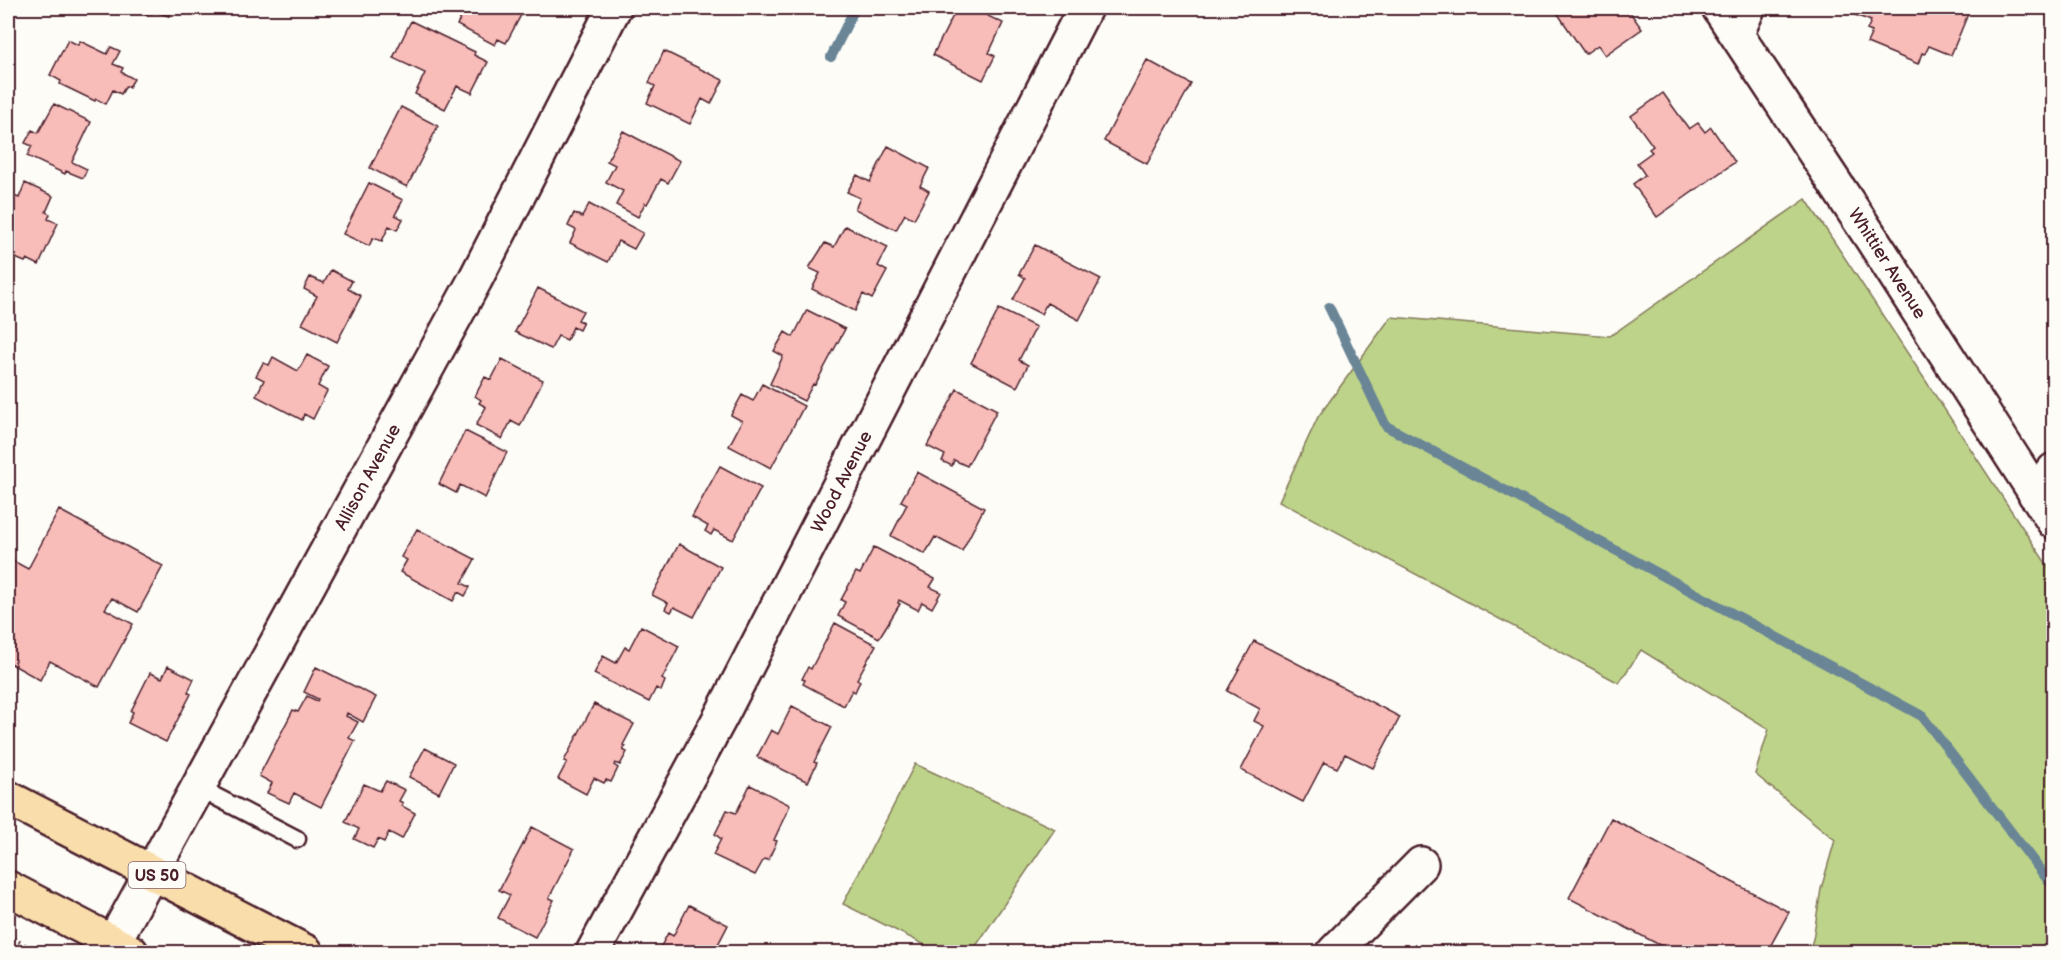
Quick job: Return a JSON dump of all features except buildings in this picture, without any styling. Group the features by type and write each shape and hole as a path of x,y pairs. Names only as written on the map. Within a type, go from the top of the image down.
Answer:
{"main road":[{"name":"US 50","path":"8,798 306,952"},
{"path":"8,888 122,948"}],"street":[{"name":"Allison Avenue","path":"122,948 153,873 475,280 614,8"},
{"name":"Wood Avenue","path":"593,952 727,706 1085,8"},
{"name":"Whittier Avenue","path":"1735,16 1872,239 2044,482 2054,522"},
{"path":"1334,952 1421,864"}],"lane":[{"path":"199,788 297,839"}],"path":[{"path":"8,936 39,952"}],"green space":[{"path":"1806,199 2053,574 2053,952 1809,952 1821,889 1835,840 1755,774 1769,729 1641,650 1619,683 1279,501 1318,417 1391,317 1610,336"},
{"path":"915,764 1055,829 972,952 939,952 843,904"}],"waterway":[{"path":"831,57 855,8"},
{"path":"1329,307 1386,426 1922,716 2054,888"}]}
